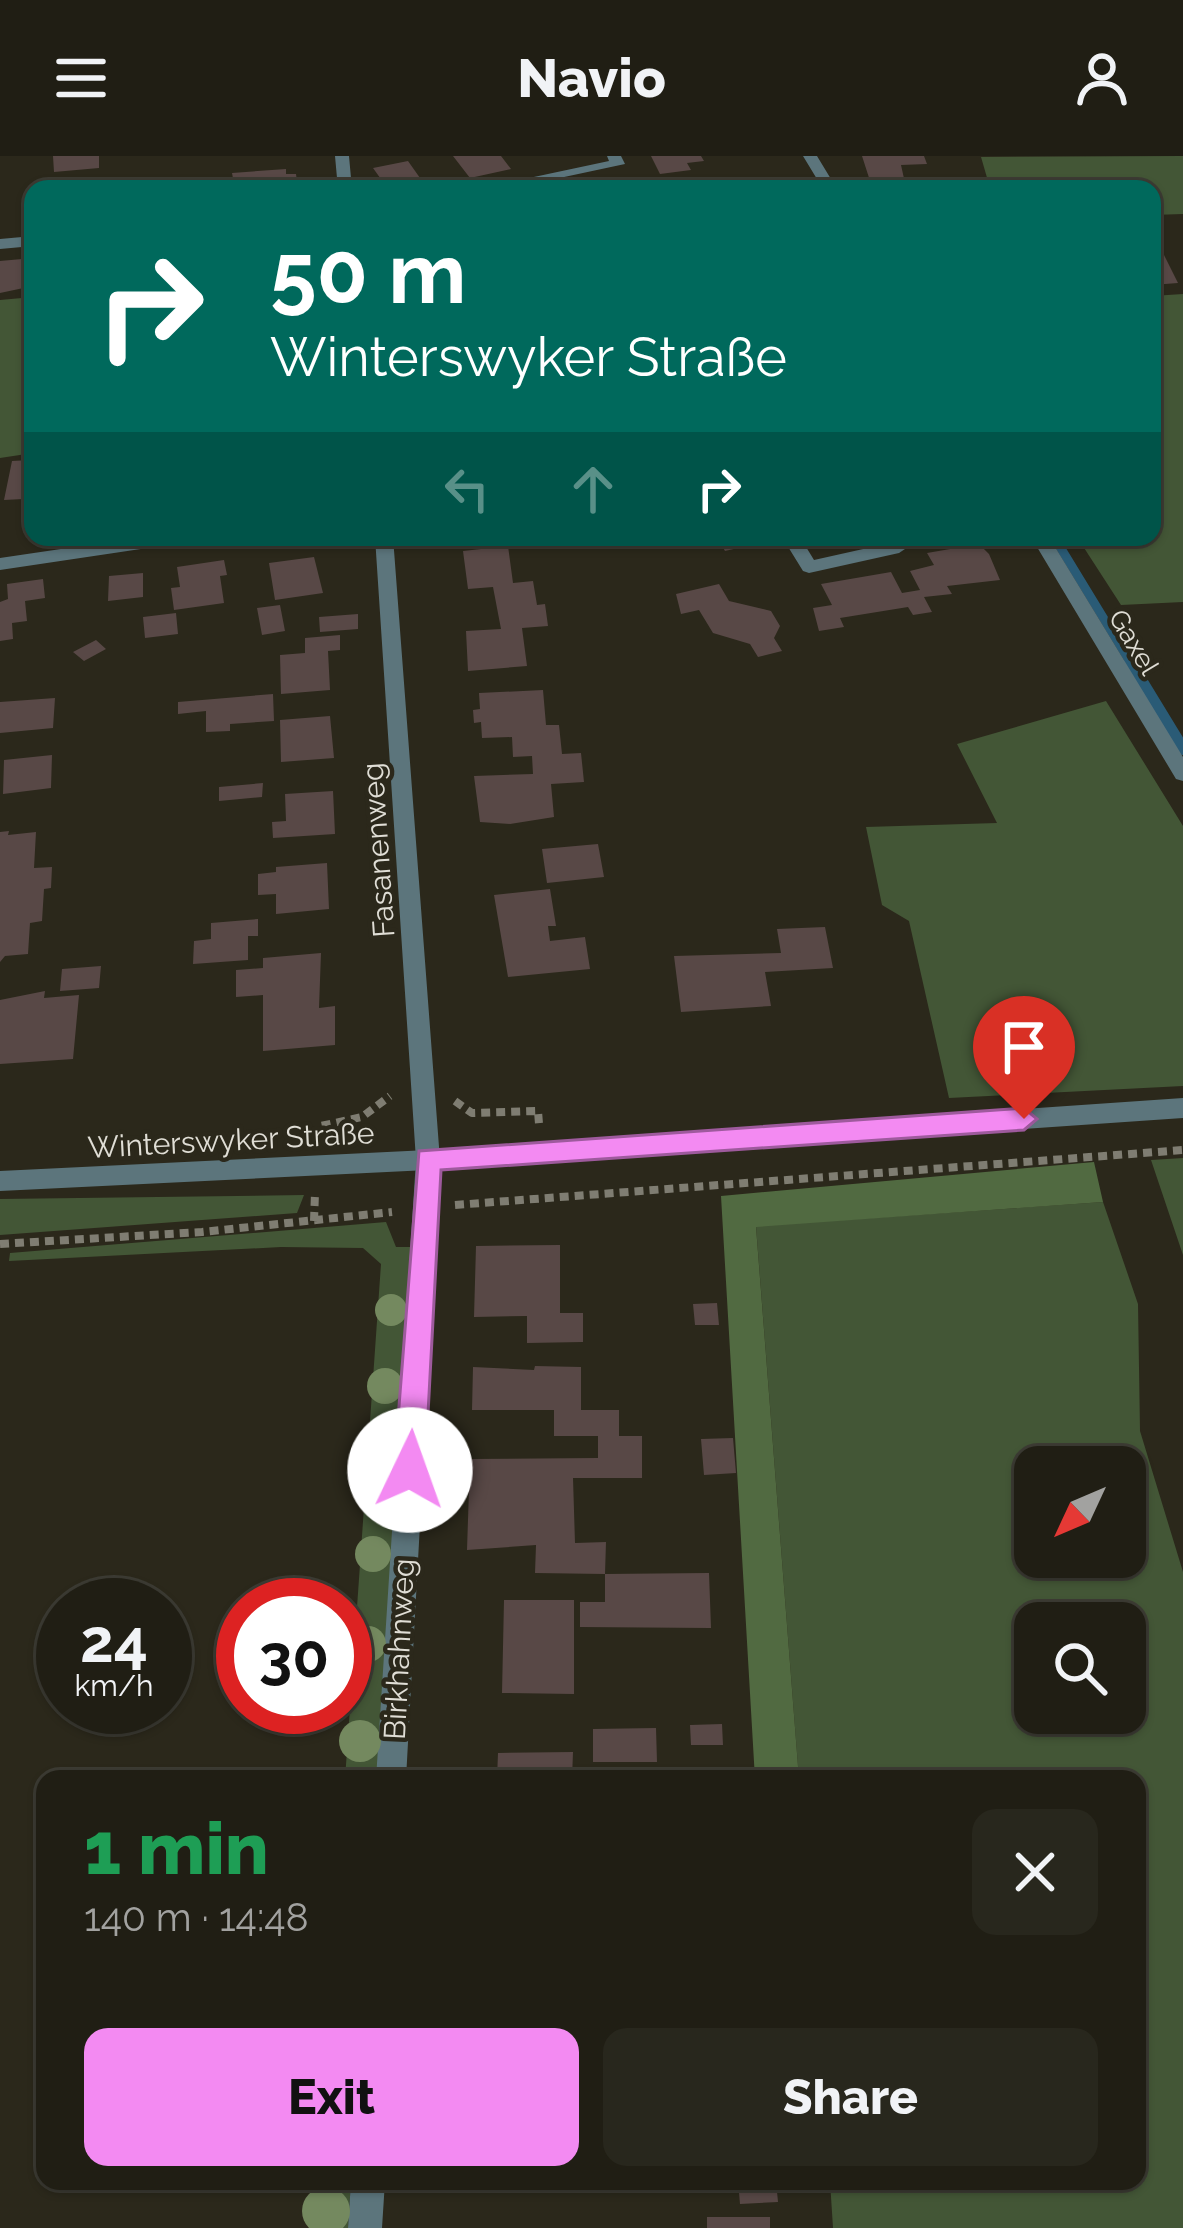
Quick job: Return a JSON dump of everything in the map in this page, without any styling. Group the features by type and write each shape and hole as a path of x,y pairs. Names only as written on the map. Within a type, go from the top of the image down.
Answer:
{"street":[{"path":"532,180 618,164 614,156"},
{"path":"0,564 121,546"},
{"name":"Fasanenweg","path":"385,546 428,1160"},
{"path":"796,546 809,567 899,547"},
{"name":"Gaxel","path":"1045,546 1183,774"},
{"name":"Winterswyker Straße","path":"0,1181 428,1160 1183,1108"},
{"name":"Birkhahnweg","path":"392,1770 428,1160"},
{"path":"365,2228 367,2190"}],"path":[{"path":"316,1127 362,1118 395,1091 398,1072 424,1067"},
{"path":"448,1090 472,1113 538,1111"},
{"path":"0,1244 202,1232 425,1208 1183,1150"}],"green space":[{"path":"1183,156 1183,214 1161,215 1161,180 988,180 981,157"},
{"path":"1183,294 1183,602 1121,605 1083,546 1161,546 1161,295"},
{"path":"24,298 24,454 0,458 0,300"},
{"path":"1106,701 1183,826 1183,1086 949,1098 909,921 882,905 866,827 997,823 957,744"},
{"path":"1183,1158 1183,1255 1151,1160"},
{"path":"1094,1162 1103,1202 756,1227 798,1770 754,1770 721,1196"},
{"path":"304,1195 297,1213 0,1235 0,1199"},
{"path":"1103,1202 1138,1304 1140,1431 1145,1446 1014,1446 1014,1578 1146,1578 1146,1451 1183,1572 1183,2228 833,2228 831,2190 1146,2190 1146,1770 798,1770 756,1226"},
{"path":"386,1222 396,1247 414,1247 379,1770 346,1770 348,1734 372,1734 372,1578 359,1578 381,1264 363,1248 281,1247 9,1261 10,1253"},
{"path":"315,2190 350,2190 348,2228 313,2228"}],"building":[{"path":"53,156 99,156 99,168 54,172"},
{"path":"453,156 501,156 511,169 470,178"},
{"path":"651,156 701,156 704,161 687,163 691,170 660,174"},
{"path":"862,156 924,156 927,164 901,165 904,180 870,180"},
{"path":"408,161 421,180 382,180 373,168"},
{"path":"286,169 286,174 296,174 297,180 233,180 232,173"},
{"path":"1161,249 1178,283 1161,284"},
{"path":"24,259 24,288 0,293 0,261"},
{"path":"24,460 23,499 4,500 12,461"},
{"path":"508,546 513,583 533,581 537,605 545,604 548,626 522,628 527,666 468,671 466,631 501,629 493,587 468,589 463,551"},
{"path":"981,546 1000,580 947,586 952,594 924,597 932,612 913,615 908,607 840,618 844,627 819,631 813,608 832,605 821,584 891,572 902,593 920,590 910,571 934,565 927,553"},
{"path":"314,557 323,593 275,600 269,563"},
{"path":"224,560 227,575 220,576 224,603 174,610 171,588 180,587 177,567"},
{"path":"143,573 143,597 108,601 109,576"},
{"path":"43,579 45,598 25,601 27,621 12,623 13,639 0,641 0,602 8,599 7,584"},
{"path":"719,584 729,601 771,611 780,626 774,638 782,651 758,657 750,644 713,633 699,610 681,614 676,594"},
{"path":"280,605 285,631 262,635 257,608"},
{"path":"176,613 178,634 145,638 143,617"},
{"path":"358,614 358,629 320,632 319,617"},
{"path":"340,635 340,650 328,651 330,690 281,694 280,655 305,653 305,638"},
{"path":"96,640 106,649 84,661 73,652"},
{"path":"543,690 546,725 559,725 562,754 581,753 584,782 551,784 554,817 510,824 480,822 474,776 533,774 532,756 513,757 512,737 482,738 481,722 474,723 473,710 480,709 479,693"},
{"path":"273,694 274,721 230,724 230,731 206,732 206,711 178,714 178,702"},
{"path":"55,698 53,728 0,733 0,702"},
{"path":"330,716 334,758 281,762 280,720"},
{"path":"52,755 51,788 3,794 4,760"},
{"path":"263,783 262,797 219,801 219,787"},
{"path":"333,791 335,834 273,838 272,822 286,821 285,794"},
{"path":"9,831 8,835 36,832 34,868 52,867 51,888 44,889 42,921 30,923 28,954 5,956 0,962 0,832"},
{"path":"598,844 604,877 547,883 542,849"},
{"path":"327,863 329,909 276,914 276,894 258,895 258,874 276,872 276,867"},
{"path":"550,889 556,926 548,926 550,941 585,937 590,969 508,977 494,895"},
{"path":"258,919 258,936 248,936 248,960 193,964 194,941 211,939 211,923"},
{"path":"825,927 833,968 765,972 771,1006 681,1012 674,956 781,953 777,929"},
{"path":"321,953 319,1008 335,1006 335,1045 263,1051 263,995 236,997 236,970 263,968 263,958"},
{"path":"101,966 99,988 60,991 62,969"},
{"path":"45,991 44,998 79,995 73,1059 0,1064 0,1000"},
{"path":"560,1245 560,1313 583,1313 583,1342 527,1343 527,1316 474,1317 476,1246"},
{"path":"717,1303 719,1325 695,1325 693,1304"},
{"path":"535,1366 581,1367 581,1410 619,1410 619,1436 642,1436 642,1478 573,1478 575,1543 606,1542 605,1574 535,1573 536,1545 467,1550 470,1459 598,1458 598,1436 554,1436 554,1410 472,1410 473,1367 534,1370"},
{"path":"733,1438 736,1473 704,1475 701,1439"},
{"path":"709,1573 711,1628 580,1627 580,1602 605,1602 605,1574"},
{"path":"504,1600 574,1600 574,1694 502,1693"},
{"path":"722,1724 723,1745 691,1745 690,1725"},
{"path":"656,1728 657,1762 593,1762 593,1729"},
{"path":"573,1752 572,1770 497,1770 498,1753"},
{"path":"739,2190 777,2190 778,2202 740,2204"},
{"path":"707,2217 770,2217 770,2228 707,2228"}],"waterway":[{"path":"1059,546 1132,665"},
{"path":"1130,662 1183,749"}],"route":[{"path":"410,1470 428,1160 1024,1119"}]}
